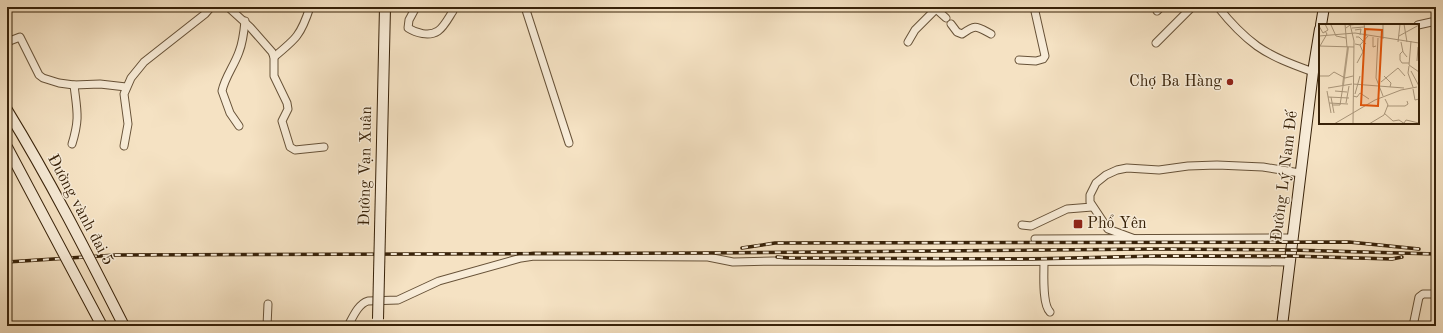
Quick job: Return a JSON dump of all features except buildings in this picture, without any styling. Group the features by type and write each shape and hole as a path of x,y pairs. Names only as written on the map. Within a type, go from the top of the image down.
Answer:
{"main road":[{"name":"Đường Vạn Xuân","path":"378,323 385,7"},
{"path":"1321,24 1324,7"},
{"name":"Đường Lý Nam Đế","path":"1282,326 1300,173 1319,35"},
{"name":"Đường vành đai 5","path":"7,110 98,274 124,326"},
{"path":"7,147 102,326"}],"street":[{"path":"124,146 128,124 124,94 131,78 144,62 211,7"},
{"path":"228,7 245,21 272,52 274,57 274,76 287,103 288,109 282,121 290,147 295,150 324,147"},
{"path":"274,57 300,33 310,7"},
{"path":"416,7 409,20 408,28 420,34 439,31 453,11"},
{"path":"525,7 568,143"},
{"path":"782,8 786,7"},
{"path":"1019,60 1036,61 1044,59 1045,56 1034,7"},
{"path":"1156,43 1192,7"},
{"path":"1218,7 1245,36 1258,46 1273,56 1313,72"},
{"path":"908,42 915,30 937,8 946,18"},
{"path":"239,126 230,113 222,91 239,53 243,40 245,21"},
{"path":"1419,25 1436,21"},
{"path":"951,24 957,32 962,34 968,29 978,27 991,34"},
{"path":"7,42 20,37 39,75 43,78 59,83 74,85 100,84 126,87"},
{"path":"72,144 78,122 78,110 74,85"},
{"path":"1135,239 1108,228 1092,207 1090,202 1090,196 1096,183 1106,175 1117,170 1127,168 1159,170 1188,166 1218,165 1263,167 1300,173"},
{"path":"1022,224 1031,226 1067,209 1092,207"},
{"path":"1035,239 1292,238"},
{"path":"348,326 360,305 364,302 398,300 439,280 521,258 534,256 708,257 733,262 1289,262"},
{"path":"1044,262 1046,307 1050,312"},
{"path":"1413,326 1419,297 1423,294 1436,294"},
{"path":"267,326 268,304"}],"railway":[{"path":"742,248 775,243 1349,242 1419,249"},
{"path":"7,262 116,255 704,253 1154,249 1291,250 1436,254"},
{"path":"777,257 1032,259 1155,256 1290,256 1392,259 1402,257"}],"place":[{"name":"Chợ Ba Hàng","path":"1230,82"},
{"name":"Phổ Yên","path":"1078,224"}]}
